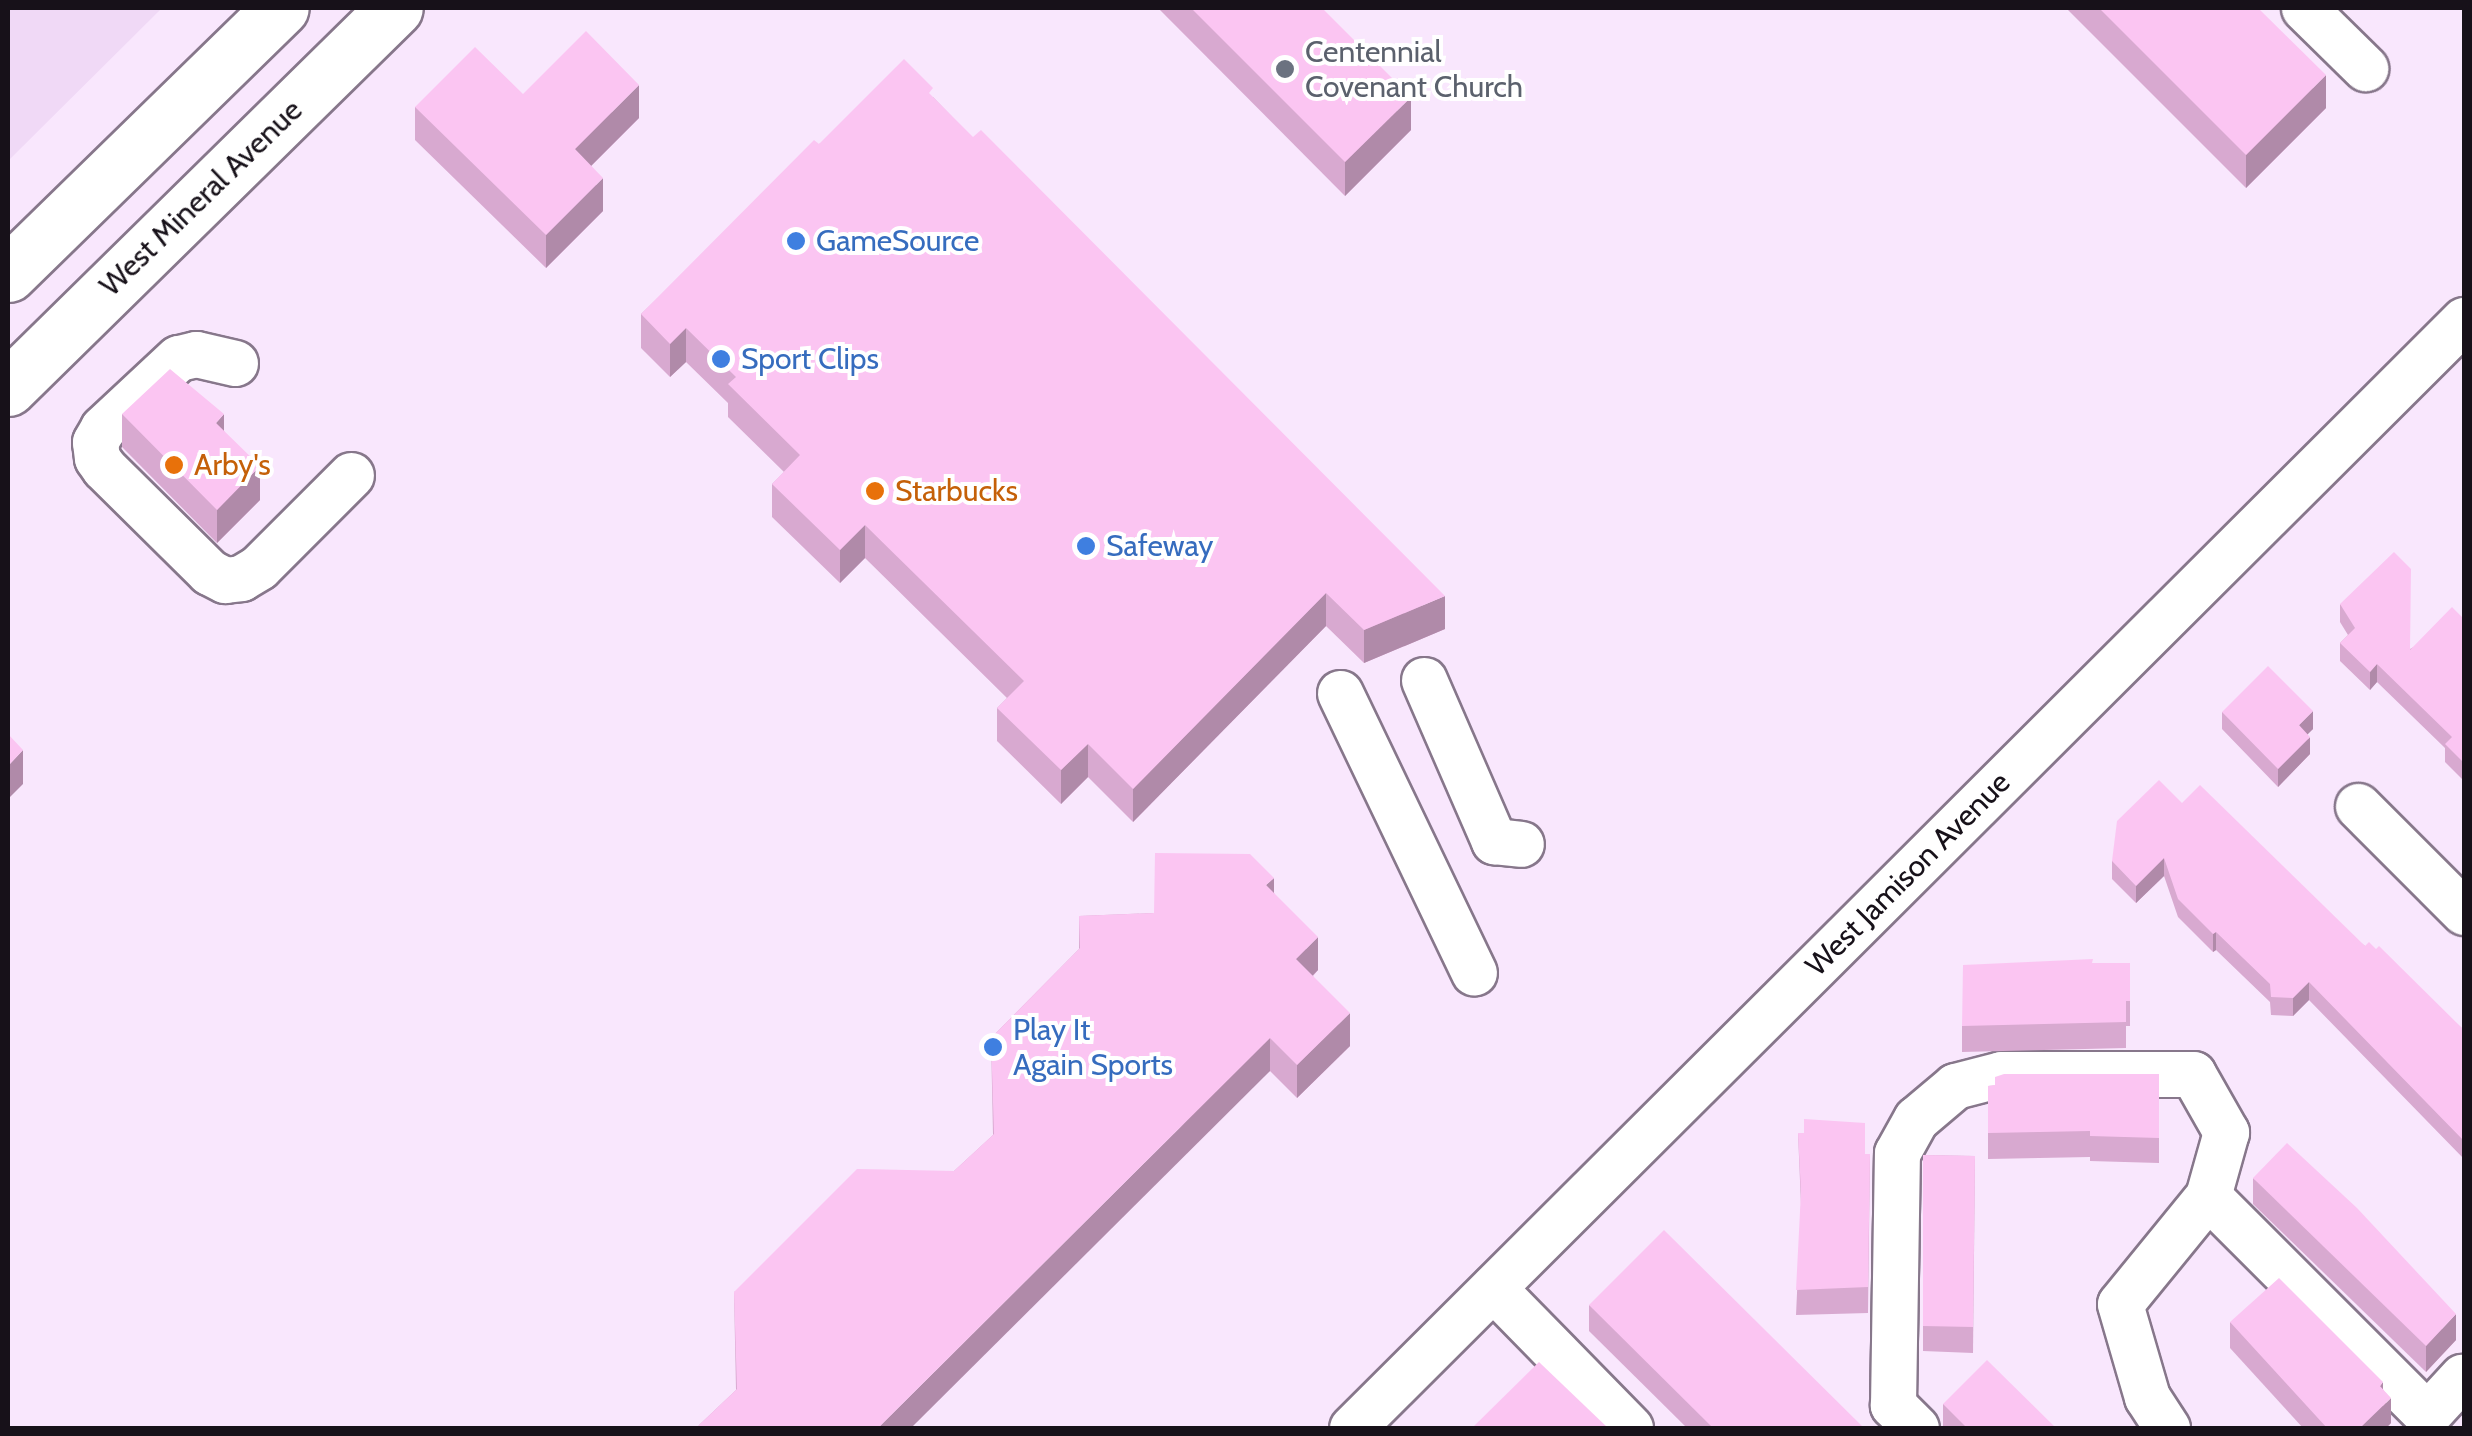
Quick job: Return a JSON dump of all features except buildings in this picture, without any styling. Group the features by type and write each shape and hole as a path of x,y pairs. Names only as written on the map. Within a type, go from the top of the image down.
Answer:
{"main road":[{"path":"8,274 281,8"},
{"name":"West Mineral Avenue","path":"8,388 395,8"}],"street":[{"path":"2304,8 2365,68"},
{"name":"West Jamison Avenue","path":"1352,1428 2464,320"},
{"path":"235,363 196,354 178,358 103,428 96,442 97,458 104,468 209,572 224,580 242,578 259,567 351,475"},
{"path":"1424,680 1494,841 1522,844"},
{"path":"1340,693 1474,974"},
{"path":"2358,806 2464,912"},
{"path":"1916,1428 1892,1404 1897,1153 1916,1119 1955,1086 2001,1074 2194,1074 2226,1132 2208,1196 2120,1304 2147,1396 2167,1428"},
{"path":"2208,1196 2427,1415 2462,1378"},
{"path":"1493,1288 1630,1428"}],"shaded area":[{"path":"8,8 162,8 8,161"}],"place":[{"name":"Centennial Covenant Church","path":"1285,69"},
{"name":"GameSource","path":"796,241"},
{"name":"Sport Clips","path":"721,359"},
{"name":"Arby's","path":"174,465"},
{"name":"Starbucks","path":"875,491"},
{"name":"Safeway","path":"1086,546"},
{"name":"Play It Again Sports","path":"993,1047"}]}
